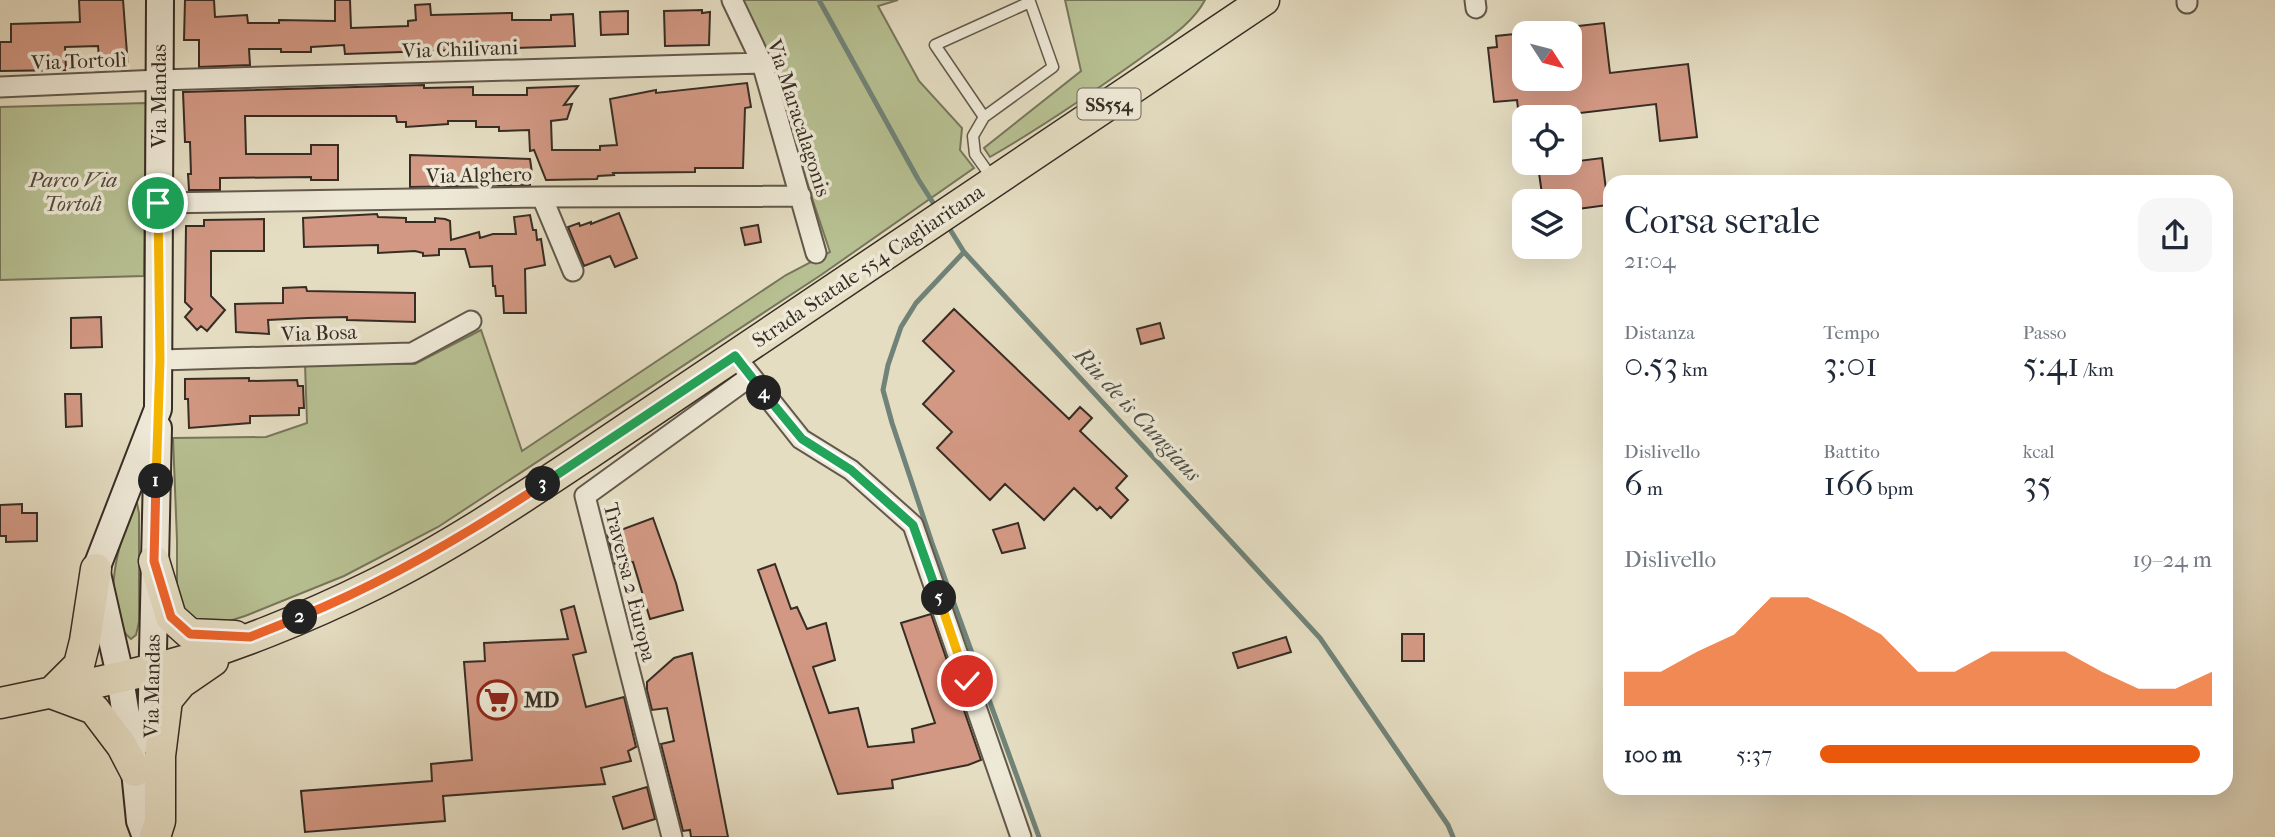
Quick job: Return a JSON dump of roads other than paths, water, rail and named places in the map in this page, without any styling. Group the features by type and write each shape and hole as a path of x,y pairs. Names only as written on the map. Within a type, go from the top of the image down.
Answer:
{"main road":[{"name":"Strada Statale 554 Cagliaritana","path":"0,703 152,670 250,637 372,585 424,558 743,366 911,237 987,187 1233,9 1264,0"},
{"path":"154,561 171,617 190,634 250,637"},
{"path":"96,569 79,665 51,693 94,709 122,746 135,771"},
{"path":"150,837 160,821 160,756 167,701 181,683 250,637"}],"street":[{"name":"Via Mandas","path":"150,837 160,360 160,0"},
{"name":"Via Maracalagonis","path":"732,0 762,63 816,253"},
{"name":"Via Chilivani","path":"159,80 762,63"},
{"name":"Via Tortolì","path":"0,87 159,80"},
{"name":"Via Alghero","path":"158,203 801,196"},
{"path":"542,197 573,271"},
{"name":"Via Bosa","path":"160,360 412,353 471,321"},
{"path":"743,366 802,439 851,470 913,525 1021,837"},
{"name":"Traversa 2 Europa","path":"672,837 585,496 743,366"},
{"path":"150,837 140,821 120,677 96,569 158,409"}],"lane":[{"path":"984,117 935,45 1030,2 1054,67 984,117 974,136 975,154 987,187"}],"waterway":[{"name":"Riu de is Cungiaus","path":"819,0 937,209"},
{"name":"Riu de is Cungiaus","path":"946,223 964,252 1320,638 1448,825 1453,837"},
{"path":"964,252 916,303 901,327 883,390 932,543 1039,837"}],"place":[{"name":"MD","path":"497,700"}],"park label":[{"name":"Parco Via Tortolì","path":"73,192"}]}
